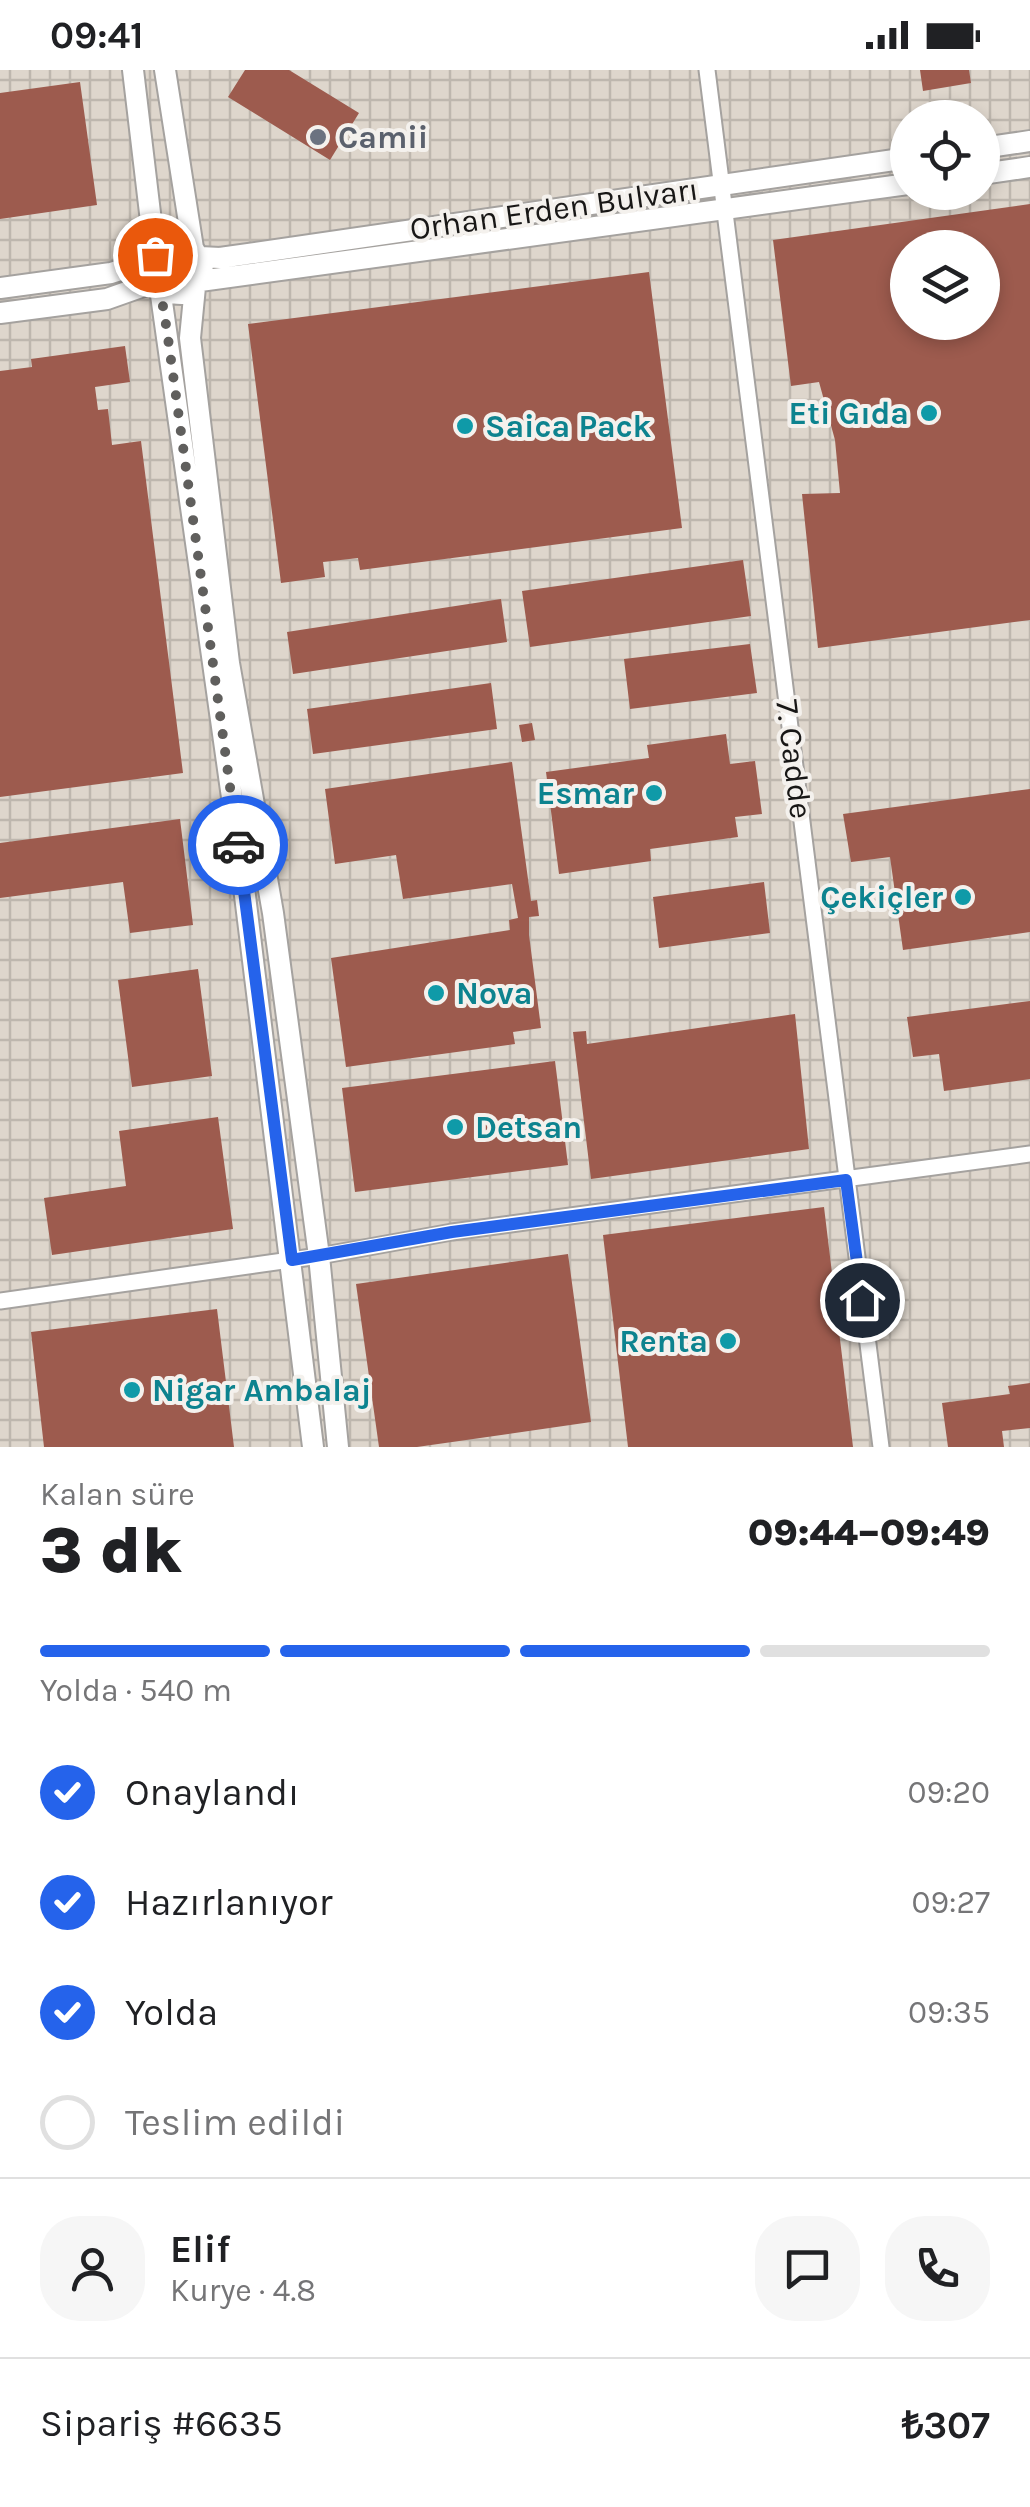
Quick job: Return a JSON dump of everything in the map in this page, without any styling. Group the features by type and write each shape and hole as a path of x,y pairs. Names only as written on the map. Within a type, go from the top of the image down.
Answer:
{"street":[{"path":"133,70 156,271 292,1260 313,1447"},
{"path":"165,70 202,273 190,338 229,662 272,913 319,1256 338,1447"},
{"name":"7. Cadde","path":"707,70 881,1447"},
{"path":"1000,145 1030,141"},
{"name":"Orhan Erden Bulvarı","path":"0,313 107,299 156,271 168,244 177,242 220,258 890,161"},
{"path":"1000,171 1030,167"},
{"name":"Orhan Erden Bulvarı","path":"0,288 156,271 182,294 198,284 890,187"},
{"path":"0,1301 319,1256 452,1232 1030,1154"}],"shaded area":[{"path":"0,70 1030,70 1030,1447 0,1447"}],"building":[{"name":"Camii","path":"245,70 289,70 359,113 330,160 228,97"},
{"path":"920,70 969,70 971,83 923,91"},
{"path":"80,82 97,205 0,219 0,93"},
{"name":"Eti Gıda","path":"1030,204 1030,620 818,648 802,494 840,493 835,440 819,382 791,386 773,240"},
{"name":"Saica Pack","path":"649,272 682,528 360,570 358,558 323,562 325,577 281,583 248,324"},
{"path":"125,346 130,382 95,387 98,410 108,409 112,445 141,441 183,773 0,797 0,371 32,367 31,359"},
{"path":"743,560 751,616 530,647 522,591"},
{"path":"501,599 507,642 293,674 287,632"},
{"path":"750,644 757,693 630,709 624,659"},
{"path":"491,683 497,729 313,754 307,709"},
{"path":"532,723 535,740 522,742 519,725"},
{"name":"Esmar","path":"726,734 730,764 755,761 762,814 735,817 738,837 650,849 651,861 559,874 546,772 649,758 647,745"},
{"path":"512,762 531,901 537,900 539,916 529,917 529,935 541,1028 513,1032 515,1044 346,1067 331,958 510,930 509,920 518,918 512,884 403,899 396,855 335,864 325,789"},
{"name":"Çekiçler","path":"1030,789 1030,932 903,950 890,857 851,862 843,814"},
{"path":"180,819 193,925 130,933 123,882 0,898 0,843"},
{"path":"764,882 770,933 659,948 653,897"},
{"path":"198,969 212,1076 132,1087 118,980"},
{"name":"Çekiçler","path":"1030,1001 1030,1079 944,1091 939,1054 913,1057 907,1017"},
{"path":"795,1014 809,1149 591,1179 573,1032 586,1031 587,1044"},
{"name":"Detsan","path":"555,1061 568,1165 355,1192 342,1088"},
{"path":"218,1117 233,1229 52,1255 44,1198 126,1186 119,1131"},
{"name":"Renta","path":"824,1207 853,1447 628,1447 603,1235"},
{"name":"Renta","path":"568,1254 591,1422 417,1447 379,1447 356,1284"},
{"name":"Nigar Ambalaj","path":"217,1309 234,1447 44,1447 31,1332"},
{"path":"1030,1383 1030,1428 1002,1431 1004,1447 948,1447 942,1403 1010,1394 1008,1386"}],"way so far":[{"path":"155,255 151,268 160,288 167,331 238,845"}],"place":[{"name":"Camii","path":"318,137"},
{"name":"Eti Gıda","path":"929,413"},
{"name":"Saica Pack","path":"465,426"},
{"name":"Esmar","path":"654,793"},
{"name":"Çekiçler","path":"963,897"},
{"name":"Nova","path":"436,993"},
{"name":"Detsan","path":"455,1127"},
{"name":"Renta","path":"728,1341"},
{"name":"Nigar Ambalaj","path":"132,1390"}],"route":[{"path":"238,845 292,1260 452,1232 846,1180 862,1300"}]}
